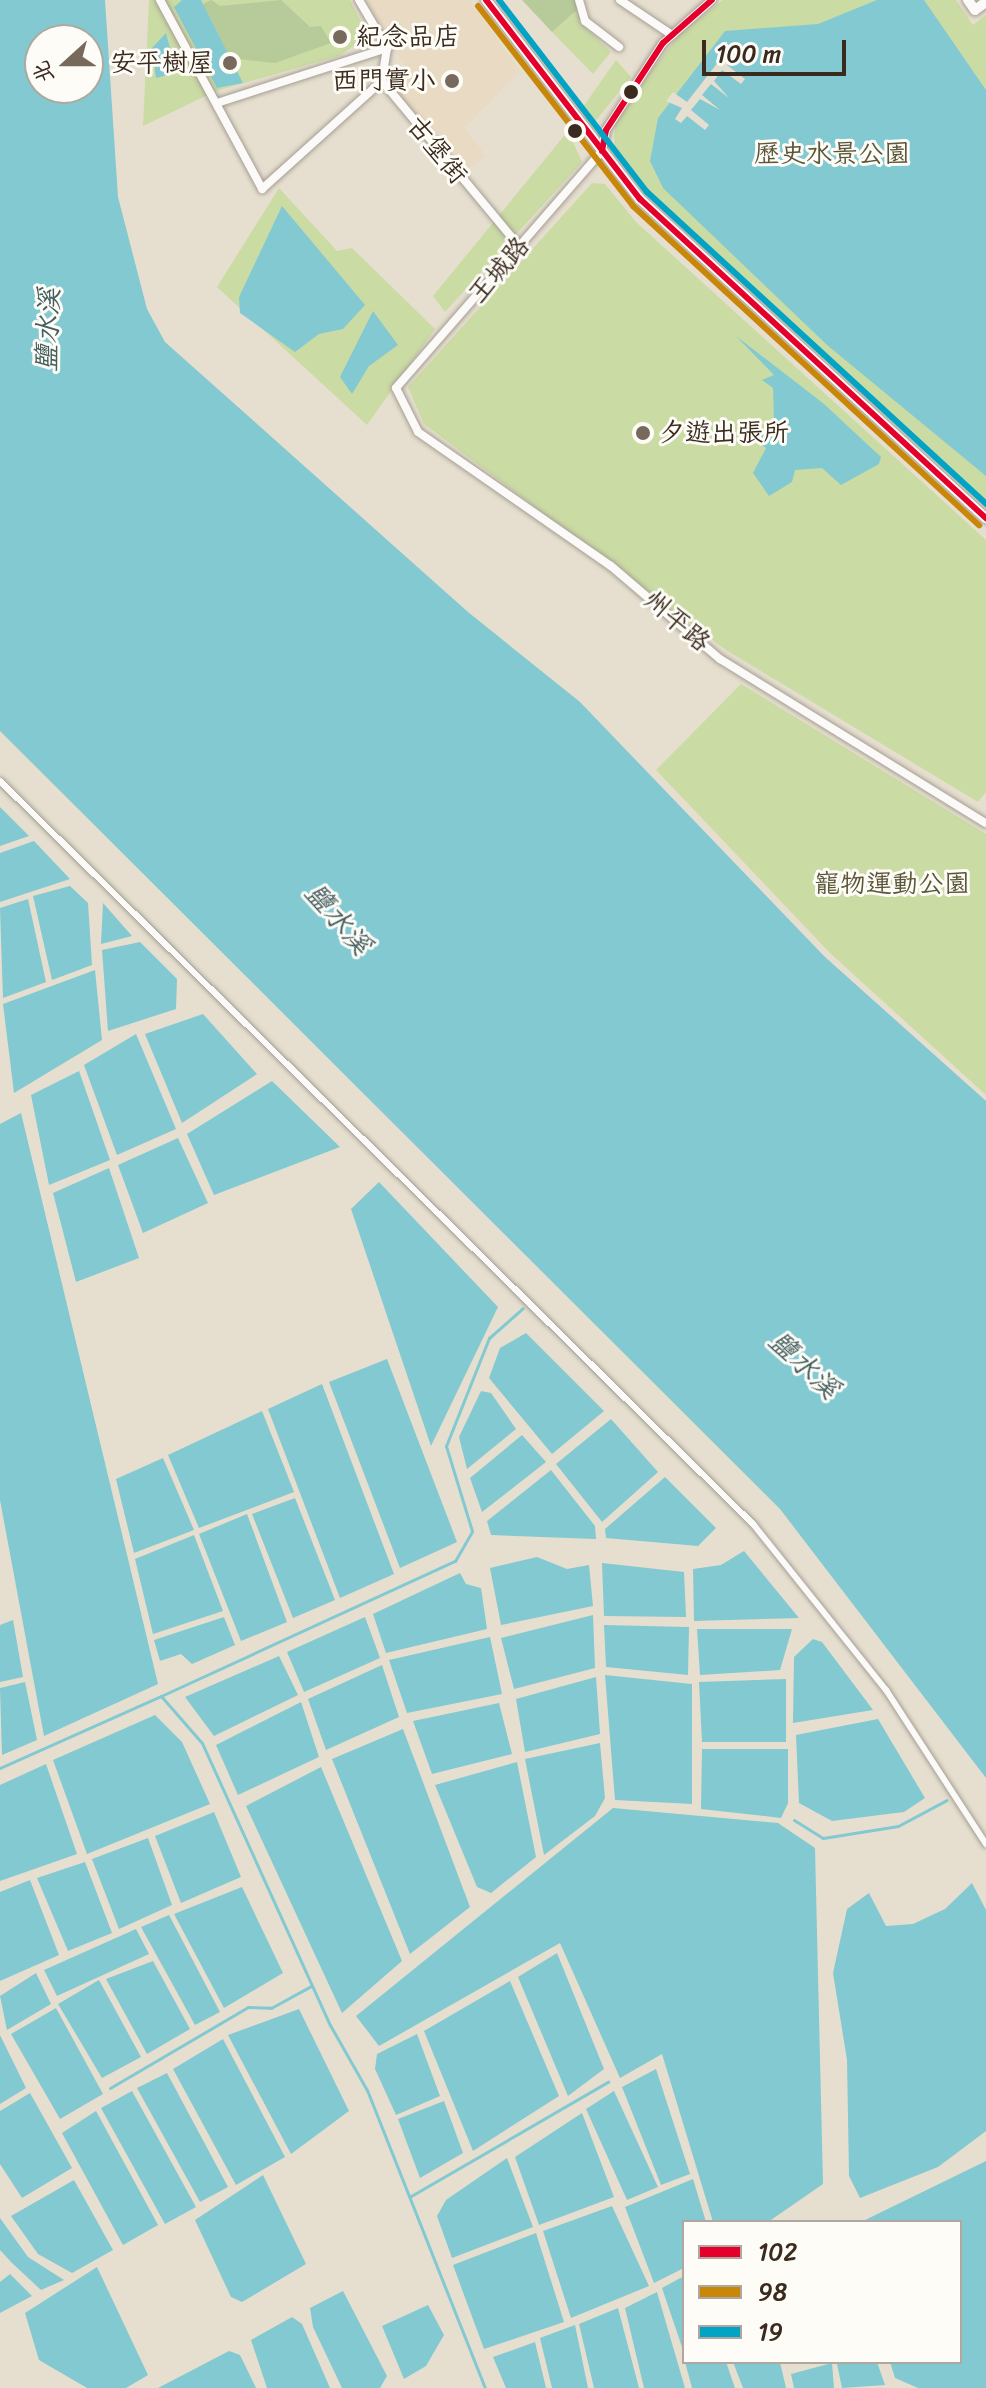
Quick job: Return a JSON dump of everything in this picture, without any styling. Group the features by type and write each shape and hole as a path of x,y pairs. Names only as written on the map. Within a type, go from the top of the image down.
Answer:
{"street":[{"path":"160,0 262,189 382,81 387,48 359,0"},
{"path":"486,0 640,199 986,518"},
{"path":"579,0 585,21 619,47"},
{"path":"620,0 635,13 672,35"},
{"name":"王城路","path":"396,388 602,151 606,130 672,35 712,0"},
{"path":"971,5 986,2"},
{"path":"217,103 387,48"},
{"name":"古堡街","path":"382,81 520,247"},
{"name":"州平路","path":"396,388 418,432 611,566 720,659 986,823"},
{"path":"0,781 753,1524 886,1690 986,1844"}],"shaded area":[{"name":"西門實小","path":"366,0 470,0 520,71 465,128 486,156 462,173 393,87 404,66"}],"green space":[{"name":"安平樹屋","path":"149,0 350,0 368,36 339,56 216,91 143,126"},
{"path":"211,0 220,6 281,0 310,27 321,26 331,43 275,63 230,58 203,4"},
{"path":"522,0 576,0 578,9 552,32"},
{"name":"歷史水景公園","path":"723,0 956,0 973,25 986,15 986,504 643,190 614,152 615,124 651,71 679,35"},
{"path":"578,9 581,23 611,52 593,74 552,32"},
{"path":"616,60 631,77 594,123 583,107"},
{"path":"568,131 582,162 445,312 433,296"},
{"path":"592,183 605,184 636,222 986,540 986,792 978,802 726,650 424,424 408,387"},
{"path":"279,188 337,251 352,248 435,329 367,425 217,287"},
{"name":"寵物運動公園","path":"741,684 986,834 986,1095 830,953 656,770"}],"water":[{"name":"鹽水溪","path":"0,0 105,0 118,197 147,309 165,342 468,612 580,702 825,957 986,1101 986,1778 780,1509 0,731"},
{"path":"182,0 201,0 243,83 217,88 174,7"},
{"name":"歷史水景公園","path":"877,0 924,0 986,90 986,476 827,345 663,188 650,161 658,118 725,31 818,24"},
{"path":"166,33 174,63 171,74 156,78 152,48"},
{"path":"282,206 365,305 343,329 319,334 295,352 240,313 239,297"},
{"path":"373,311 398,345 369,366 352,394 340,377"},
{"path":"736,336 824,404 881,457 879,464 841,485 822,468 795,470 792,482 769,496 753,473 766,448 752,437 774,423 773,388 762,380 774,375"},
{"path":"0,807 29,836 0,846"},
{"path":"34,841 70,879 0,902 0,853"},
{"path":"70,886 88,903 92,965 52,980 33,896"},
{"path":"28,899 46,982 3,998 0,908"},
{"path":"103,903 132,936 101,944"},
{"path":"140,942 177,979 176,1009 108,1031 102,950"},
{"path":"95,970 102,1040 14,1093 3,1004"},
{"path":"203,1014 257,1074 182,1123 145,1034"},
{"path":"136,1034 176,1129 117,1155 84,1065"},
{"path":"79,1071 110,1160 49,1185 31,1095"},
{"path":"272,1081 340,1147 214,1195 187,1134"},
{"path":"21,1113 158,1684 44,1736 0,1500 0,1124"},
{"path":"178,1138 208,1203 143,1233 118,1165"},
{"path":"109,1168 139,1258 76,1282 53,1193"},
{"path":"379,1182 498,1307 431,1446 351,1209"},
{"path":"526,1333 604,1411 552,1454 489,1378 500,1348"},
{"path":"387,1359 457,1542 400,1568 329,1382"},
{"path":"322,1384 394,1574 340,1598 268,1409"},
{"path":"481,1391 491,1393 516,1429 467,1469 459,1437"},
{"path":"262,1411 294,1492 199,1528 168,1455"},
{"path":"611,1419 658,1472 602,1522 556,1464"},
{"path":"522,1435 546,1462 482,1512 470,1478"},
{"path":"163,1458 194,1530 134,1553 116,1479"},
{"path":"551,1470 595,1526 596,1539 491,1535 487,1521"},
{"path":"665,1477 716,1528 698,1546 606,1538 605,1529"},
{"path":"295,1498 335,1600 293,1618 252,1514"},
{"path":"247,1514 287,1622 241,1641 199,1534"},
{"path":"194,1535 223,1611 153,1634 135,1559"},
{"path":"744,1551 799,1618 694,1621 693,1569 721,1565"},
{"path":"537,1557 567,1569 589,1565 593,1606 501,1625 490,1568"},
{"path":"602,1563 684,1572 686,1617 604,1616"},
{"path":"460,1573 466,1584 481,1588 487,1629 386,1653 373,1614"},
{"path":"593,1615 595,1668 514,1689 501,1638"},
{"path":"224,1617 235,1645 192,1664 181,1654 160,1661 154,1640"},
{"path":"365,1617 380,1658 304,1692 287,1652"},
{"path":"13,1620 23,1677 0,1682 0,1625"},
{"path":"604,1625 689,1627 688,1675 606,1667"},
{"path":"697,1629 792,1629 780,1670 700,1675"},
{"path":"490,1637 502,1694 407,1713 389,1660"},
{"path":"813,1639 822,1642 873,1710 793,1723 794,1657"},
{"path":"279,1656 298,1695 214,1736 185,1697"},
{"path":"382,1665 399,1717 326,1750 308,1699"},
{"path":"605,1675 692,1684 692,1804 615,1800"},
{"path":"596,1677 600,1734 525,1752 516,1699"},
{"path":"786,1679 786,1742 702,1742 699,1682"},
{"path":"25,1682 37,1740 2,1755 0,1688"},
{"path":"301,1702 319,1757 238,1795 216,1745"},
{"path":"499,1703 512,1754 432,1774 413,1721"},
{"path":"155,1715 182,1742 210,1804 87,1854 53,1760"},
{"path":"878,1719 925,1798 904,1812 832,1821 799,1803 796,1735"},
{"path":"403,1729 470,1907 410,1954 332,1759"},
{"path":"600,1743 605,1798 595,1816 544,1855 525,1759"},
{"path":"702,1749 788,1749 788,1803 781,1818 701,1809"},
{"path":"517,1762 536,1857 491,1893 477,1887 435,1785"},
{"path":"46,1764 77,1854 0,1881 0,1785"},
{"path":"321,1767 402,1961 342,2013 246,1806"},
{"path":"613,1808 778,1823 815,1848 823,2184 771,2220 712,2220 662,2054 620,2078 560,1943 379,2046 356,2016"},
{"path":"214,1812 241,1877 181,1903 155,1836"},
{"path":"148,1838 172,1905 119,1929 92,1859"},
{"path":"85,1862 112,1933 68,1951 37,1878"},
{"path":"30,1880 59,1955 0,1981 0,1892"},
{"path":"972,1883 986,1910 986,2131 938,2167 860,2198 849,2176 847,2060 833,1973 847,1909 869,1893 886,1926 913,1924 945,1909"},
{"path":"242,1887 283,1973 224,2008 174,1914"},
{"path":"169,1915 220,2012 195,2025 141,1927"},
{"path":"136,1929 149,1954 57,1996 44,1970"},
{"path":"557,1953 604,2069 568,2096 518,1977"},
{"path":"153,1961 190,2029 147,2054 106,1979"},
{"path":"36,1973 51,2004 7,2030 0,1996"},
{"path":"99,1980 141,2057 102,2078 58,2004"},
{"path":"510,1981 559,2096 473,2151 424,2031"},
{"path":"56,2008 103,2094 60,2119 11,2034"},
{"path":"299,2009 349,2111 291,2154 228,2035"},
{"path":"417,2034 440,2096 396,2115 375,2069 377,2054"},
{"path":"0,2035 26,2088 0,2104"},
{"path":"223,2039 285,2157 236,2185 173,2069"},
{"path":"656,2069 690,2174 661,2185 622,2087"},
{"path":"167,2073 228,2187 200,2202 137,2088"},
{"path":"132,2091 196,2207 165,2224 101,2108"},
{"path":"614,2091 658,2187 627,2200 586,2109"},
{"path":"30,2093 72,2168 22,2198 0,2164 0,2111"},
{"path":"444,2101 463,2153 420,2178 398,2119"},
{"path":"96,2111 158,2225 123,2245 62,2133"},
{"path":"582,2113 614,2197 539,2225 515,2157"},
{"path":"507,2158 533,2227 452,2258 437,2216 446,2200"},
{"path":"986,2161 986,2388 918,2388 895,2378 891,2364 962,2364 962,2220 865,2220"},
{"path":"263,2175 306,2264 242,2302 231,2297 195,2220"},
{"path":"693,2179 705,2220 682,2220 682,2269 654,2283 625,2207"},
{"path":"74,2180 113,2250 72,2273 38,2254 11,2216"},
{"path":"612,2206 649,2286 571,2318 543,2231"},
{"path":"0,2218 28,2257 64,2280 41,2290 12,2263 0,2250"},
{"path":"536,2233 564,2322 484,2349 453,2265"},
{"path":"97,2267 148,2375 126,2388 87,2388 39,2360 25,2313"},
{"path":"10,2274 32,2296 0,2313 0,2282"},
{"path":"682,2277 682,2347 662,2288"},
{"path":"343,2291 387,2376 380,2388 342,2388 313,2327 310,2308"},
{"path":"657,2292 685,2388 644,2388 625,2308"},
{"path":"428,2305 444,2335 426,2366 404,2379 382,2326"},
{"path":"618,2308 639,2388 594,2388 579,2324"},
{"path":"292,2317 302,2324 330,2388 267,2388 251,2340"},
{"path":"575,2325 588,2388 552,2388 540,2338"},
{"path":"535,2342 546,2388 506,2388 493,2357"},
{"path":"229,2351 240,2355 256,2388 158,2388"},
{"path":"686,2364 727,2364 735,2388 692,2388"},
{"path":"734,2364 780,2364 786,2388 743,2388"},
{"path":"832,2364 834,2388 794,2388 791,2374"},
{"path":"837,2364 878,2364 885,2385 842,2388"}],"pier":[{"path":"726,52 732,57 727,65 745,79 741,84 722,70 714,81 729,98 711,84 702,95 720,110 700,99 691,110 709,125 705,130 687,116 681,123 675,119 682,108 666,101 673,92 687,102"}],"waterway":[{"path":"161,1696 455,1561 472,1531 446,1446 489,1338 523,1308"},
{"path":"0,1768 161,1696 202,1743 330,2025 367,2090 485,2388"},
{"path":"794,1820 823,1838 898,1826 947,1800"},
{"path":"110,2088 248,2007 271,2008 311,1986"},
{"path":"411,2196 608,2082"}],"transit line":[{"name":"102","path":"486,0 640,199 986,518"},
{"name":"19","path":"499,0 647,192 986,504"},
{"name":"102","path":"602,151 606,130 663,43 712,0"},
{"name":"98","path":"478,6 633,206 979,525"}],"place":[{"name":"紀念品店","path":"340,37"},
{"name":"安平樹屋","path":"230,63"},
{"name":"西門實小","path":"452,81"},
{"name":"夕遊出張所","path":"643,433"}]}
